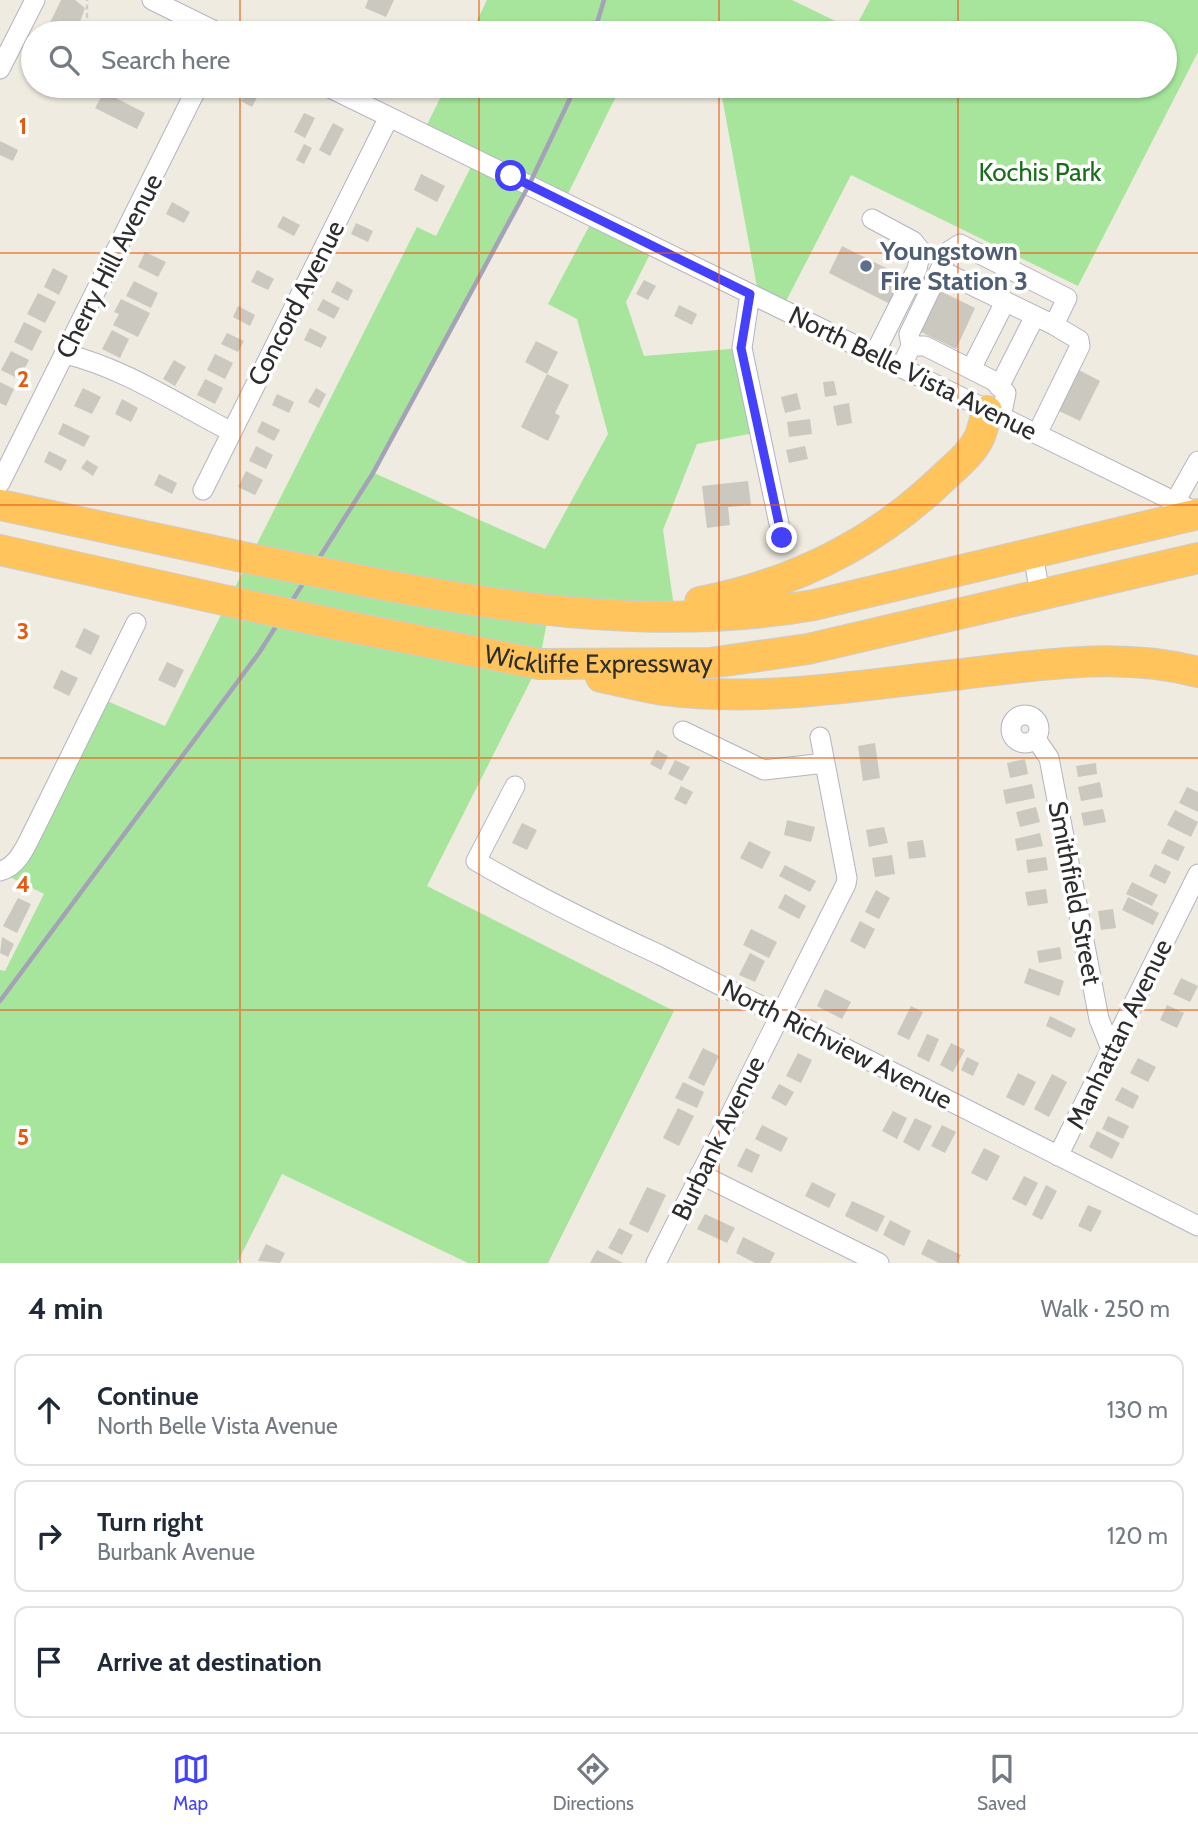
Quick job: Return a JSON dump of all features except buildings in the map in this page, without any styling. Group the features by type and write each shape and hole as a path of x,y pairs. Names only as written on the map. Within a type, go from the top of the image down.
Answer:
{"highway":[{"path":"629,615 725,597 771,584 846,551 904,513 969,453 996,405"},
{"name":"Wickliffe Expressway","path":"12,508 369,582 549,611 629,615 754,614 783,610 1033,554 1191,509"},
{"name":"Wickliffe Expressway","path":"2,551 340,625 539,664 710,663 767,656 887,632 1198,558"},
{"path":"539,664 663,690 757,694 839,689 1106,660 1136,661 1198,672"}],"street":[{"path":"24,21 35,0"},
{"path":"158,1 196,21"},
{"path":"0,69 21,28"},
{"name":"Cherry Hill Avenue","path":"0,483 7,454 65,354 192,98"},
{"name":"North Belle Vista Avenue","path":"350,98 901,368 996,405 1037,434 1191,509"},
{"name":"Concord Avenue","path":"203,490 389,117"},
{"path":"872,219 913,241 921,251 918,269 874,355"},
{"path":"901,368 911,346 909,334 949,251 960,244 1067,299 1054,325"},
{"path":"940,270 1074,335 1079,340 1080,346 1037,434"},
{"path":"750,294 741,348 782,538"},
{"path":"971,369 1005,302"},
{"path":"996,405 1035,316"},
{"path":"911,346 925,346 994,381 996,405"},
{"path":"65,354 112,370 232,432"},
{"path":"1191,509 1198,461"},
{"path":"1033,554 1040,596"},
{"path":"0,871 10,867 19,857 36,827 136,623"},
{"path":"683,731 764,770 825,763"},
{"name":"Burbank Avenue","path":"656,1263 847,878 820,737"},
{"name":"Smithfield Street","path":"1036,738 1049,758 1099,1019 1111,1049"},
{"name":"North Richview Avenue","path":"515,786 476,861 535,894 1198,1226"},
{"name":"Manhattan Avenue","path":"1058,1156 1198,874"},
{"path":"700,1174 879,1263"}],"path":[{"path":"85,21 87,0"}],"green space":[{"name":"Kochis Park","path":"487,0 792,0 835,21 477,21"},
{"name":"Kochis Park","path":"870,0 1198,0 1198,52 1177,93 1177,21 859,21"},
{"path":"440,98 615,98 564,202 529,186 374,473 545,549 608,434 577,319 548,304 594,217 654,246 626,302 644,356 742,348 759,432 697,444 663,530 674,607 549,611 539,664 427,886 674,1011 548,1263 468,1263 282,1174 237,1263 0,1263 0,970 5,971 44,894 0,872 100,698 165,726 417,227 436,236 475,159 423,133"},
{"name":"Kochis Park","path":"722,98 1174,98 1078,286 851,175 782,309 759,298"}],"railway":[{"path":"598,21 604,0"},
{"path":"0,1001 259,653 373,473 529,185 570,98"}],"place":[{"name":"Youngstown Fire Station 3","path":"866,266"}],"route":[{"path":"511,176 750,294 741,348 782,538"}]}
